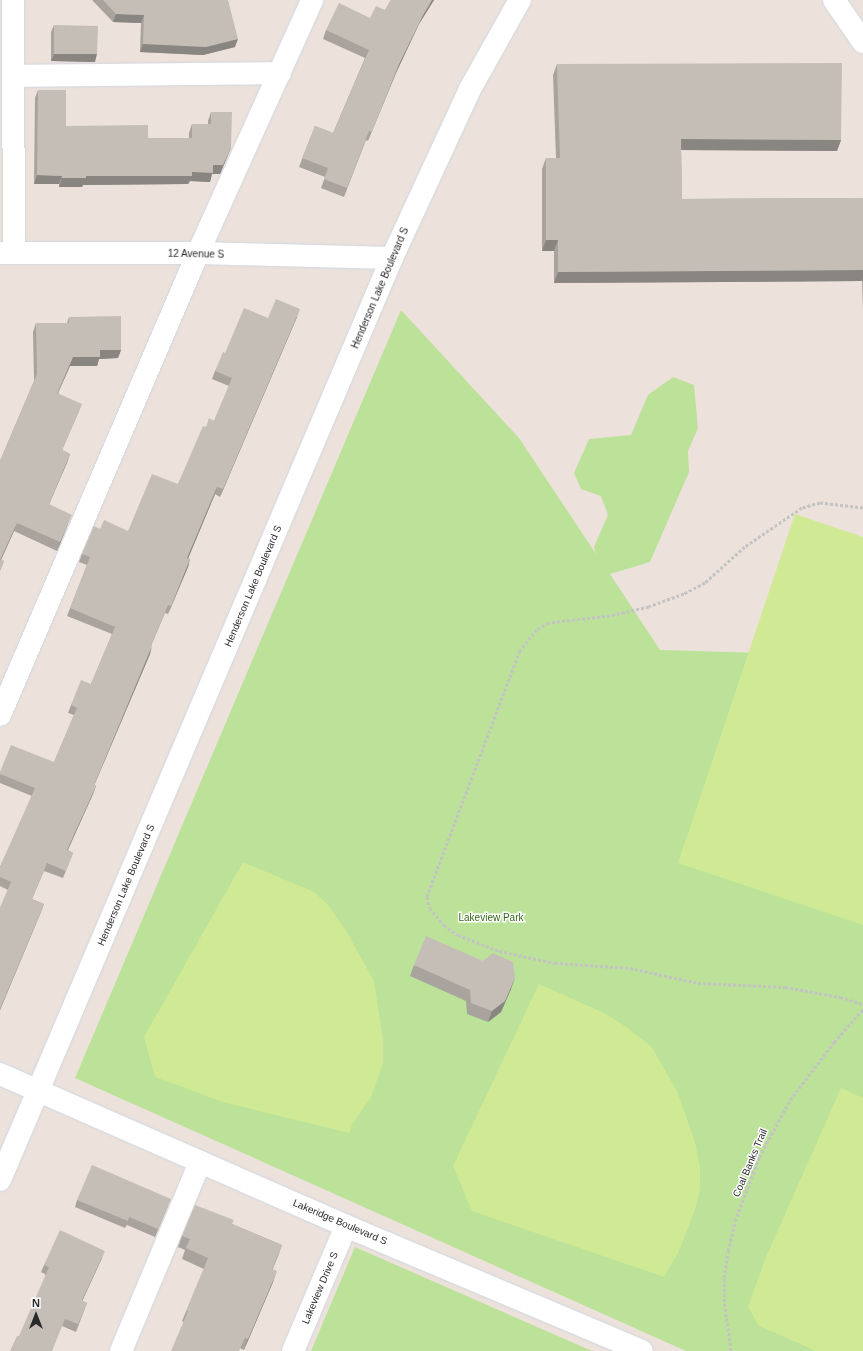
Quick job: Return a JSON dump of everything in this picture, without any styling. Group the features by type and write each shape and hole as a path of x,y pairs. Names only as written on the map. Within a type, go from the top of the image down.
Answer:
{"street":[{"path":"7,253 14,76 13,0"},
{"path":"0,715 198,253 312,0"},
{"name":"Henderson Lake Boulevard S","path":"0,1180 392,258 470,88 520,0"},
{"path":"834,0 863,42"},
{"path":"14,76 280,73"},
{"name":"12 Avenue S","path":"7,253 198,253 392,258"},
{"name":"Lakeridge Boulevard S","path":"0,1074 346,1226 642,1351"},
{"path":"121,1351 200,1162"},
{"name":"Lakeview Drive S","path":"293,1351 346,1226"}],"path":[{"path":"863,508 820,504 802,508 745,547 705,583 684,594 650,607 610,616 549,623 537,630 520,651 427,897 430,908 449,928 458,935 499,951 555,963 630,968 698,983 785,987 840,997 863,1004"},
{"name":"Coal Banks Trail","path":"731,1351 724,1302 724,1278 735,1221 759,1157 790,1100 834,1042 863,1009"}],"green space":[{"name":"Lakeview Park","path":"401,310 519,438 596,554 594,547 608,515 601,496 581,489 574,473 589,439 631,435 648,395 673,377 694,385 698,428 688,451 689,472 650,562 610,574 660,650 863,656 863,1351 686,1351 75,1078"},
{"path":"795,514 863,537 863,925 678,863"},
{"path":"243,862 314,892 328,905 345,929 374,981 383,1040 383,1064 371,1097 352,1125 349,1133 223,1102 155,1077 144,1037"},
{"path":"539,984 604,1013 625,1026 651,1046 677,1091 695,1142 700,1168 700,1190 696,1207 679,1251 664,1277 472,1211 453,1166"},
{"path":"841,1088 863,1098 863,1351 816,1351 759,1326 748,1307 766,1257"},
{"path":"355,1247 592,1351 311,1351"}],"building":[{"path":"103,0 228,0 238,39 206,47 143,44 144,15 116,14"},
{"path":"391,0 432,0 399,64 372,132 369,131 347,188 324,179 328,168 302,158 315,126 333,133 369,50 326,30 339,3 370,18 376,6 385,10"},
{"path":"54,25 98,26 97,54 54,54"},
{"path":"842,63 841,140 681,139 682,199 863,198 863,270 558,272 558,240 546,240 546,158 560,158 557,64"},
{"path":"38,90 66,90 66,126 148,125 148,138 192,138 192,124 211,124 211,112 232,112 231,148 223,165 213,165 213,173 192,172 192,176 86,176 86,178 62,178 62,176 37,175"},
{"path":"276,299 300,309 223,489 217,487 187,558 190,559 171,606 168,605 94,785 96,786 67,850 73,853 66,871 47,863 32,899 44,904 0,1009 0,908 11,882 0,877 0,867 35,788 0,774 0,772 11,745 54,762 77,708 71,705 81,680 91,684 115,627 70,608 90,557 82,554 94,526 100,529 104,520 128,531 152,474 178,484 203,426 206,427 209,418 214,421 232,378 215,371 223,352 225,353 244,308 268,318"},
{"path":"121,316 121,350 100,350 100,357 73,357 57,393 82,404 62,450 70,454 49,504 72,515 60,542 17,523 0,560 0,461 37,374 36,323 69,323 69,317"},
{"path":"0,560 4,561 0,570"},
{"path":"426,936 483,961 493,953 513,962 515,978 505,1001 492,1011 471,1003 470,990 414,965"},
{"path":"92,1165 171,1199 158,1229 129,1217 128,1221 77,1200"},
{"path":"195,1205 234,1220 232,1224 282,1245 272,1269 277,1271 248,1339 245,1338 239,1351 171,1351 208,1258 186,1248 190,1239 182,1236"},
{"path":"60,1230 105,1251 82,1300 87,1303 78,1324 65,1319 52,1351 10,1351 17,1336 19,1336 49,1267 44,1265"}]}
